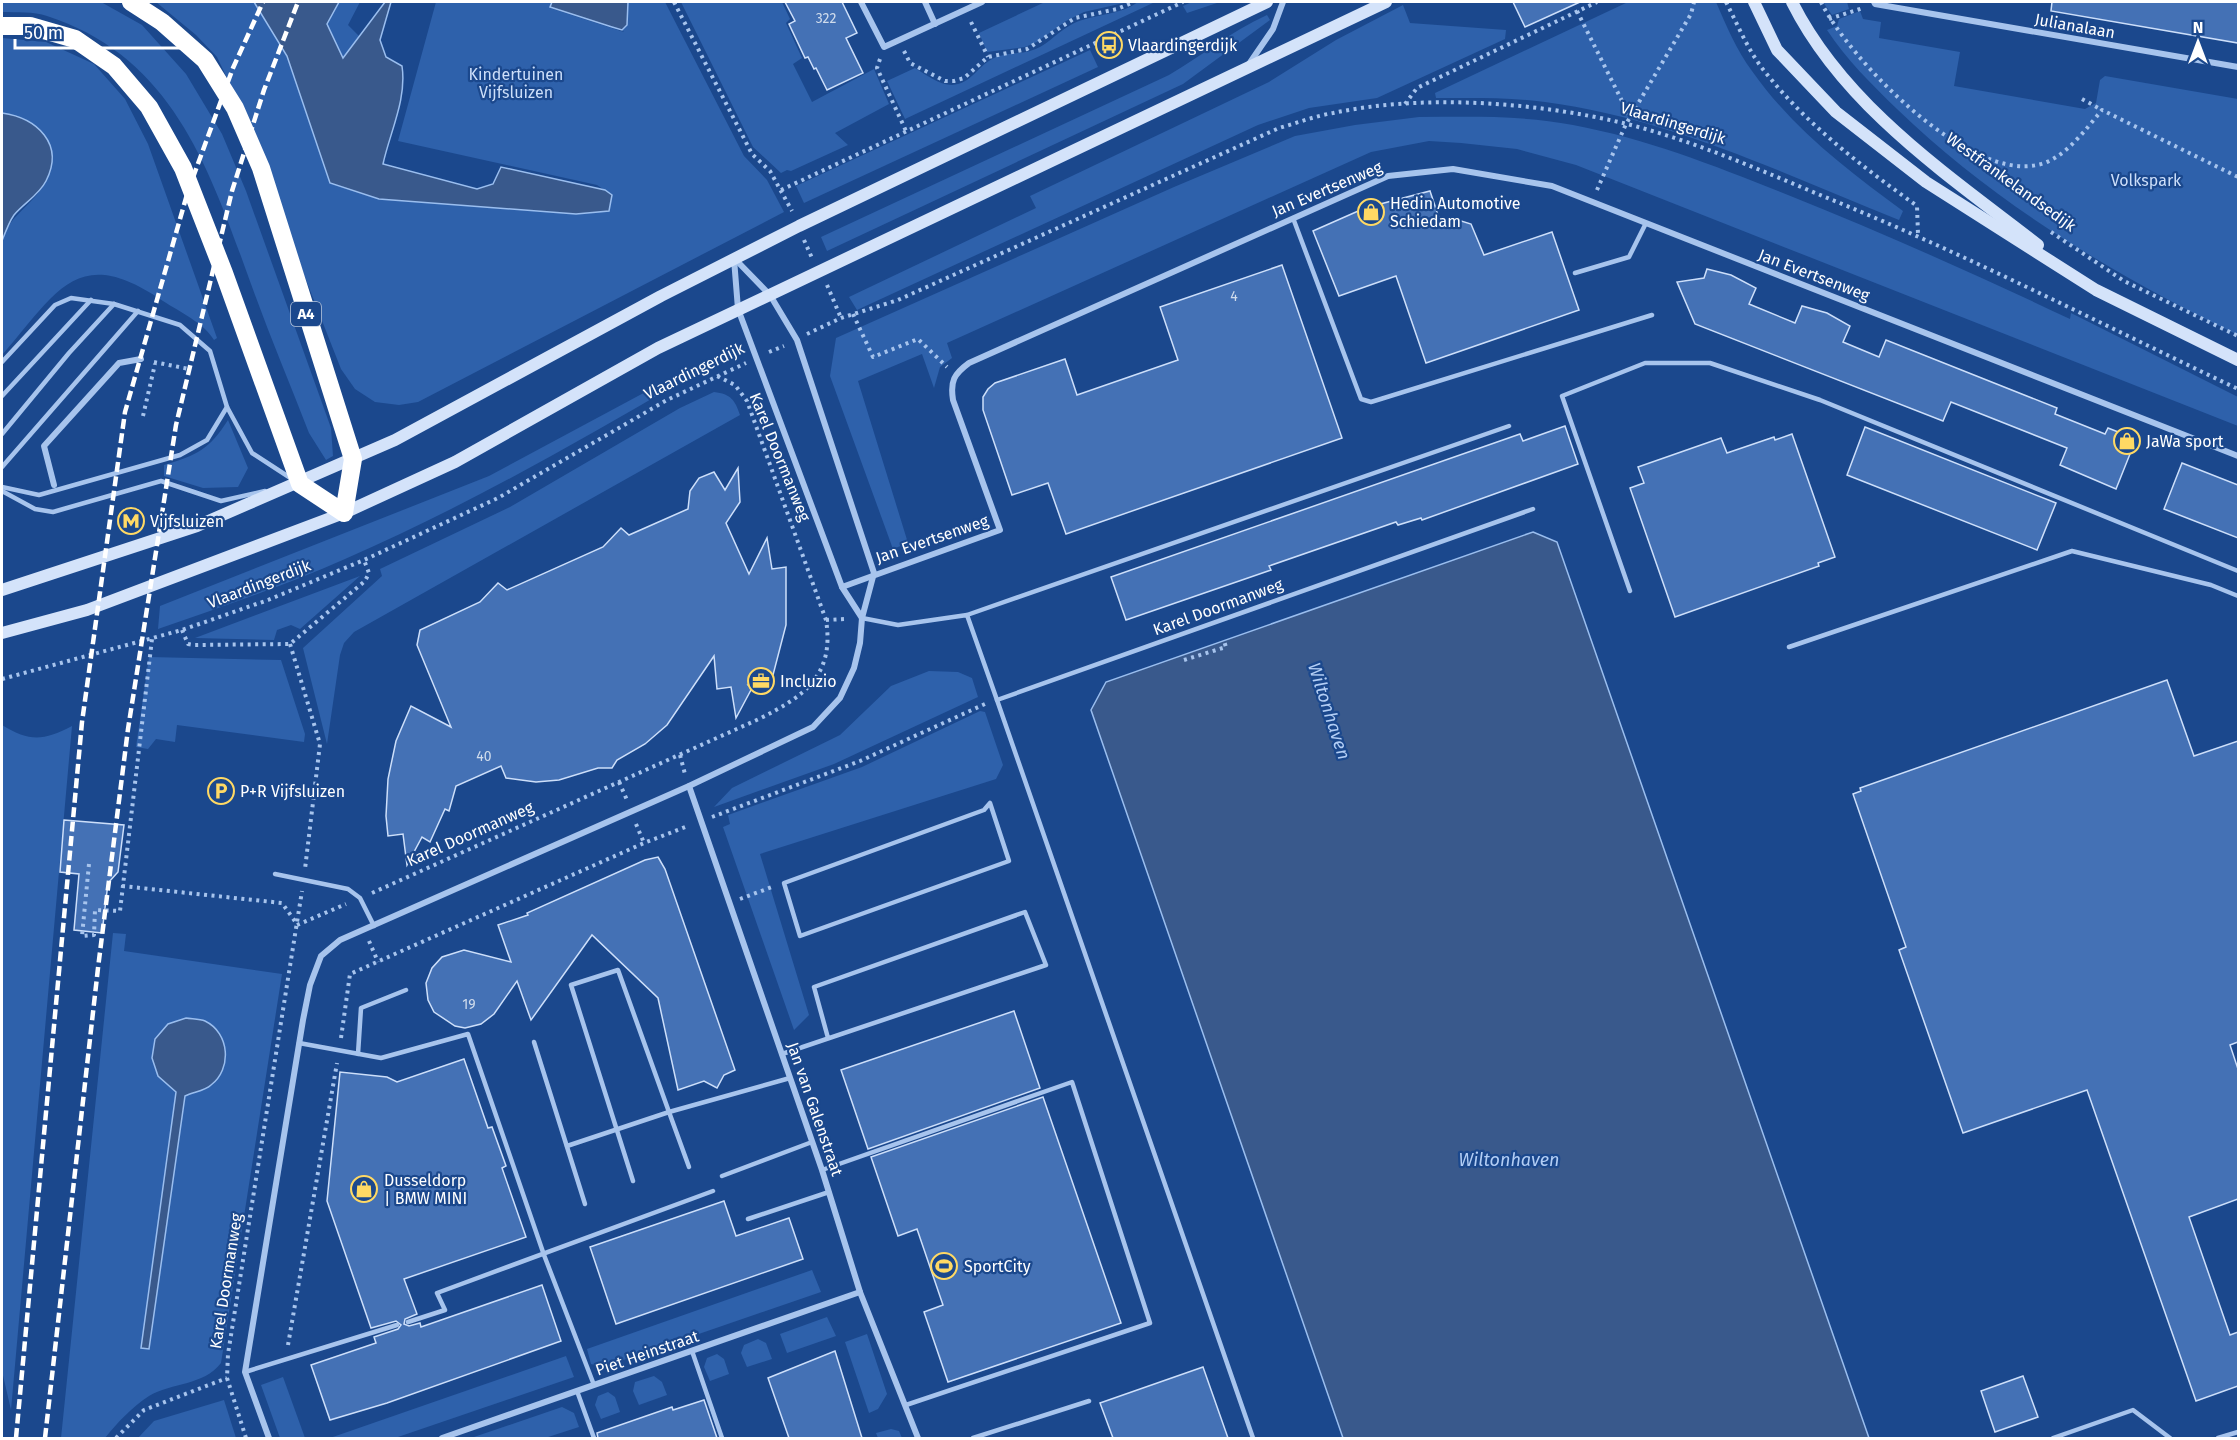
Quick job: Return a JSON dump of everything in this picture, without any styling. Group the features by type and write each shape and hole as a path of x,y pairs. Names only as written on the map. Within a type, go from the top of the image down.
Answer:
{"highway":[{"name":"A4","path":"130,2 162,22 205,60 235,108 261,168 353,459"},
{"path":"2,26 30,26 75,39 114,66 149,106 183,168 224,273 300,484 344,513 353,459"}],"main road":[{"path":"2,590 132,549 300,484 429,423 734,259 1266,2"},
{"path":"2,633 87,610 344,513 456,462 657,348 1386,2"},
{"name":"Westfrankelandsedijk","path":"1754,2 1777,50 1836,112 1926,182 2096,290 2238,360"},
{"name":"Westfrankelandsedijk","path":"1792,2 1803,24 1854,90 1918,152 2096,290"}],"street":[{"path":"861,2 884,47 982,2"},
{"path":"925,2 935,24"},
{"path":"1245,70 1273,29 1283,2"},
{"name":"Julianalaan","path":"1874,3 2238,67"},
{"name":"Jan Evertsenweg","path":"842,587 874,573 1000,530 953,400 951,388 954,374 969,363 1388,176 1441,169 1501,175 1552,186 2238,456"},
{"path":"734,259 770,295 797,340 874,573"},
{"name":"Karel Doormanweg","path":"734,259 738,309 758,357 842,587 862,618"},
{"path":"54,485 44,446 119,363 141,359"},
{"name":"Karel Doormanweg","path":"269,1438 245,1372 299,1043 310,984 321,956 340,940 689,786 813,727 840,698 854,668 861,643 862,618 874,573"},
{"name":"Jan van Galenstraat","path":"689,786 813,1142 861,1292 918,1438"},
{"name":"Piet Heinstraat","path":"442,1438 861,1292"}],"lane":[{"path":"1293,218 1361,399 1371,402 1652,315"},
{"path":"1575,273 1629,257 1646,223"},
{"path":"2,362 55,305 71,298 114,304 180,325 210,351 227,407 252,453 300,484"},
{"path":"2,396 91,300"},
{"path":"2,434 69,353 114,304"},
{"path":"2,467 138,310"},
{"path":"1630,591 1562,396 1645,363 1710,363 1820,400 2238,571"},
{"path":"2,489 39,495 180,454 207,440 227,407"},
{"path":"862,618 898,625 966,615 1509,426"},
{"path":"2,489 35,509 53,512 161,481 221,501 300,484"},
{"name":"Karel Doormanweg","path":"997,700 1533,509"},
{"path":"1789,647 2072,551 2211,585 2238,596"},
{"path":"966,615 1253,1438"},
{"path":"990,803 1009,861 800,936 784,882 984,810 990,803"},
{"path":"275,874 348,889 360,898 374,926"},
{"path":"782,1054 1046,965 1025,912 814,987 828,1038"},
{"path":"633,1181 571,985 618,970 689,1167"},
{"path":"358,1054 361,1008 406,990"},
{"path":"299,1043 381,1058 468,1034 544,1255 594,1385"},
{"path":"534,1042 585,1204"},
{"path":"567,1146 669,1112 790,1078"},
{"path":"822,1170 1072,1082 1150,1323 906,1405"},
{"path":"722,1176 813,1142"},
{"path":"408,1322 445,1310 437,1293 713,1191"},
{"path":"748,1219 829,1192"},
{"path":"245,1372 397,1325"},
{"path":"692,1351 722,1438"},
{"path":"577,1391 594,1438"},
{"path":"973,1438 1089,1401"},
{"path":"2053,1438 2133,1410 2169,1438"},
{"path":"2218,1438 2238,1432"}],"path":[{"path":"674,2 752,154 770,171 781,190 1183,2"},
{"path":"898,41 910,63 945,81 964,78 988,57 1027,49 1075,18 1117,9 1134,2"},
{"path":"1405,105 1417,88 1597,2"},
{"path":"1592,201 1626,124 1691,14 1694,2"},
{"path":"1821,2 1829,19 1845,42 1923,122 1979,156 2017,166 2037,165 2051,159 2073,143 2102,110"},
{"path":"1829,19 1874,3"},
{"path":"966,9 988,57"},
{"path":"1577,11 1630,117"},
{"path":"884,47 878,68 906,131"},
{"path":"2082,99 2237,177 2238,171"},
{"name":"Vlaardingerdijk","path":"2,679 182,630 268,600 364,560 498,498 667,400 716,375 853,314 898,300 1013,245 1279,128 1334,112 1405,105 1491,103 1565,111 1626,124 1736,160 1918,234 2238,389"},
{"name":"Westfrankelandsedijk","path":"2048,231 2124,280 2238,336"},
{"path":"853,314 873,357 918,339 954,374"},
{"path":"141,359 189,369"},
{"path":"143,416 156,362"},
{"name":"Karel Doormanweg","path":"246,1438 227,1378 228,1354 297,925 759,719 791,703 814,684 827,653 829,637 826,620 747,401 735,385 716,375"},
{"path":"182,630 188,644 194,645 290,644 365,581 369,573 364,560"},
{"path":"88,864 82,936 94,935 95,909 120,911 152,639"},
{"path":"1184,660 1226,647 1224,641"},
{"path":"290,644 320,744 297,925"},
{"path":"286,1360 350,974 644,843 860,761 997,700"},
{"path":"730,903 784,882"},
{"path":"122,885 282,903 297,925"},
{"path":"364,930 378,962"},
{"path":"116,1438 144,1410 227,1378"}],"green space":[{"path":"2,2 101,2 142,25 186,74 222,134 246,191 331,428 333,456 326,460 309,433 220,200 202,160 181,123 157,89 127,59 91,35 42,14 2,12"},
{"name":"Kindertuinen Vijfsluizen","path":"156,2 254,2 287,56 330,183 379,199 576,214 609,211 612,195 597,185 398,141 436,2 552,2 550,8 624,32 622,30 627,25 628,2 665,2 744,156 767,180 784,212 418,402 399,405 375,402 355,389 341,369 304,275 264,156 217,57 196,35"},
{"path":"339,2 360,2 348,25 359,36 343,59 327,24"},
{"path":"681,2 782,2 790,19 786,23 802,58 793,64 812,102 874,69 889,104 835,133 848,145 791,171 781,173 753,147"},
{"path":"1045,2 1128,2 1084,12 1066,21 1037,42 1025,47 987,52 979,33"},
{"path":"1138,2 1155,2 905,119 887,81 915,68 942,83 959,84 994,58 1036,49 1077,22 1122,10"},
{"path":"1192,2 1220,2 1187,13 1183,6"},
{"path":"1628,2 1716,2 1741,55 1768,92 1822,147 1903,211 1899,220 1725,150 1636,121 1591,110 1531,100 1436,98 1435,93"},
{"path":"1823,2 1847,2 1849,9 1832,15"},
{"path":"1403,5 1410,23 1506,30 1505,39 1377,98 1309,108 1258,125 857,310 849,297 1036,208 1030,196 1269,82 1336,40"},
{"name":"Volkspark","path":"1860,11 1863,19 1881,22 1879,38 1960,52 1954,86 2085,109 2096,103 2100,80 2105,76 2238,99 2238,335 2147,288 2058,236 1974,176 1935,144 1869,81 1827,30 1837,26 1839,19"},
{"path":"1267,15 1270,20 1183,84 827,251 821,237 1169,75 1241,28"},
{"path":"2,38 46,42 94,64 125,99 148,144 217,338 214,340 191,318 134,284 109,276 89,276 71,282 54,295 2,355 2,240 10,224 35,197 45,182 52,156 50,145 37,127 15,116 2,113"},
{"path":"1090,50 1098,67 804,203 796,186"},
{"path":"1419,117 1496,117 1573,125 1656,146 1709,164 1894,239 2070,319 2071,313 2238,397 2238,426 1576,165 1517,149 1429,141 1371,152 947,343 952,358 940,367 934,388 922,354 858,381 908,543 893,549 830,376 836,338 1174,187 1295,136"},
{"path":"679,374 682,381 558,452 432,519 299,578 158,629 160,606 489,476"},
{"path":"714,392 725,394 732,399 740,415 354,632 344,643 340,655 327,744 303,648 382,576 380,569 510,507 680,408"},
{"path":"228,420 248,468 238,487 203,488 164,476 164,465 201,450 215,438"},
{"path":"360,576 300,629 291,625 277,630 274,640 195,638"},
{"path":"149,657 281,660 305,734 304,742 177,725 175,742 156,739 148,749 136,747"},
{"path":"929,671 958,672 972,678 978,697 834,764 714,807 732,788 840,735 891,686"},
{"path":"980,711 985,712 1003,765 996,779 760,854 809,1015 794,1030 723,827 730,824 728,815 862,767"},
{"path":"2,725 12,731 37,738 53,735 72,726 11,1410 2,1371"},
{"path":"113,933 126,934 124,951 282,974 221,1363 206,1376 149,1396 125,1415 105,1438 61,1438","holes":["186,1018 205,1021 210,1086 185,1096 149,1349 141,1348 176,1091 158,1076 152,1058 168,1024"]},
{"path":"812,1270 821,1292 603,1367 591,1364 587,1349"},
{"path":"827,1317 836,1336 787,1353 780,1334"},
{"path":"867,1334 887,1394 878,1409 869,1413 845,1342"},
{"path":"758,1339 766,1343 772,1359 747,1367 741,1353 744,1345"},
{"path":"717,1354 724,1359 729,1374 710,1381 704,1367 707,1358"},
{"path":"566,1356 574,1377 395,1438 330,1438"},
{"path":"654,1376 662,1382 667,1395 639,1405 633,1391 635,1382"},
{"path":"283,1377 305,1438 280,1438 261,1385"},
{"path":"608,1392 615,1397 620,1412 601,1419 595,1405 598,1396"},
{"path":"224,1400 236,1438 138,1438 154,1421"},
{"path":"562,1407 574,1413 579,1427 545,1438 471,1438"},
{"path":"891,1429 899,1431 902,1438 878,1438 876,1433"}],"water":[{"path":"254,2 339,2 327,24 343,58 385,2 391,2 380,40 386,57 402,66 403,78 400,103 383,164 477,189 493,184 501,167 605,190 612,195 609,211 576,214 379,199 330,183 287,56"},
{"path":"552,2 628,2 627,25 622,30 612,27 550,7"},
{"path":"2,113 15,116 36,127 50,145 52,155 51,168 46,181 14,215 2,241"},
{"name":"Wiltonhaven","path":"1533,532 1557,542 1869,1438 1343,1438 1091,710 1106,682"},
{"path":"186,1018 203,1020 213,1027 223,1042 225,1061 218,1078 211,1085 185,1096 149,1349 141,1348 176,1092 158,1076 152,1058 155,1039 168,1024"}],"building":[{"path":"785,2 842,2 857,33 846,38 863,73 827,90 816,68 814,69 808,57 805,58 789,24 795,21"},
{"path":"1513,2 1580,2 1525,27"},
{"path":"2052,2 2238,2 2238,43 2051,11"},
{"path":"1430,191 1441,224 1455,219 1471,224 1484,255 1552,232 1579,310 1426,363 1396,276 1339,296 1313,231 1365,208"},
{"path":"1282,265 1342,438 1066,534 1048,483 1012,495 983,410 983,397 995,383 1065,359 1077,395 1178,360 1160,307"},
{"path":"1707,269 1731,275 1756,288 1749,304 1795,323 1802,306 1827,313 1850,326 1843,342 1879,357 1886,340 2057,408 2055,414 2105,434 2108,428 2136,439 2116,489 2060,465 2067,448 1951,402 1943,421 1695,324 1677,282 1704,278"},
{"path":"1565,426 1578,464 1422,520 1421,518 1398,525 1396,522 1269,566 1271,570 1126,620 1111,577 1520,434 1523,441"},
{"path":"1865,427 2056,503 2037,550 1847,475"},
{"path":"1792,434 1835,557 1818,563 1819,566 1675,617 1630,488 1644,483 1638,467 1721,438 1727,453 1774,437 1775,440"},
{"path":"2182,463 2238,485 2238,538 2164,509"},
{"path":"738,468 740,502 726,523 749,574 767,538 772,569 786,567 786,625 773,675 748,685 752,688 736,718 731,687 717,689 714,656 667,725 645,744 617,760 612,768 598,768 559,780 536,782 506,778 501,766 456,786 449,811 445,809 430,842 422,837 407,865 403,834 388,836 386,816 388,779 396,741 411,706 451,727 417,645 420,630 480,602 498,583 507,590 603,547 621,528 629,535 688,509 690,491 699,478 714,472 725,490"},
{"path":"2167,680 2194,756 2238,741 2238,1042 2230,1045 2238,1069 2238,1199 2189,1217 2230,1335 2238,1332 2238,1386 2196,1401 2087,1090 1963,1133 1899,950 1906,947 1853,794 1861,791 1860,788"},
{"path":"64,820 124,825 118,872 108,883 102,933 74,930 79,874 60,872"},
{"path":"658,857 665,869 735,1070 724,1075 717,1088 704,1081 678,1090 658,998 592,935 531,1020 517,981 494,1014 481,1024 465,1028 455,1026 434,1012 428,1000 426,983 432,968 442,957 464,950 511,962 498,925 528,915 527,913 645,860"},
{"path":"1014,1011 1040,1088 868,1149 841,1070"},
{"path":"464,1059 488,1128 492,1127 506,1166 502,1168 526,1237 404,1279 417,1314 405,1319 404,1324 409,1326 420,1323 421,1327 542,1285 561,1341 387,1403 330,1420 311,1365 376,1343 374,1337 398,1329 401,1325 396,1321 371,1328 327,1201 340,1072 387,1077 397,1082"},
{"path":"1043,1097 1121,1323 948,1382 924,1312 943,1305 917,1229 898,1236 871,1157"},
{"path":"724,1201 736,1236 789,1218 803,1259 616,1324 590,1247"},
{"path":"835,1351 862,1438 789,1438 768,1378"},
{"path":"1203,1367 1228,1438 1113,1438 1100,1403"},
{"path":"2023,1376 2038,1417 1995,1432 1981,1391"},
{"path":"704,1400 717,1438 598,1438 597,1433 672,1407 673,1410"}],"railway":[{"path":"16,1438 82,722 125,412 188,191 233,68 263,2"},
{"path":"45,1438 98,968 128,729 176,425 232,191 264,90 298,2"}],"place":[{"name":"Vlaardingerdijk","path":"1109,45"},
{"name":"Hedin Automotive Schiedam","path":"1371,212"},
{"name":"JaWa sport","path":"2127,441"},
{"name":"Vijfsluizen","path":"131,521"},
{"name":"Incluzio","path":"761,681"},
{"name":"P+R Vijfsluizen","path":"221,791"},
{"name":"Dusseldorp | BMW MINI","path":"364,1189"},
{"name":"SportCity","path":"944,1266"}]}
